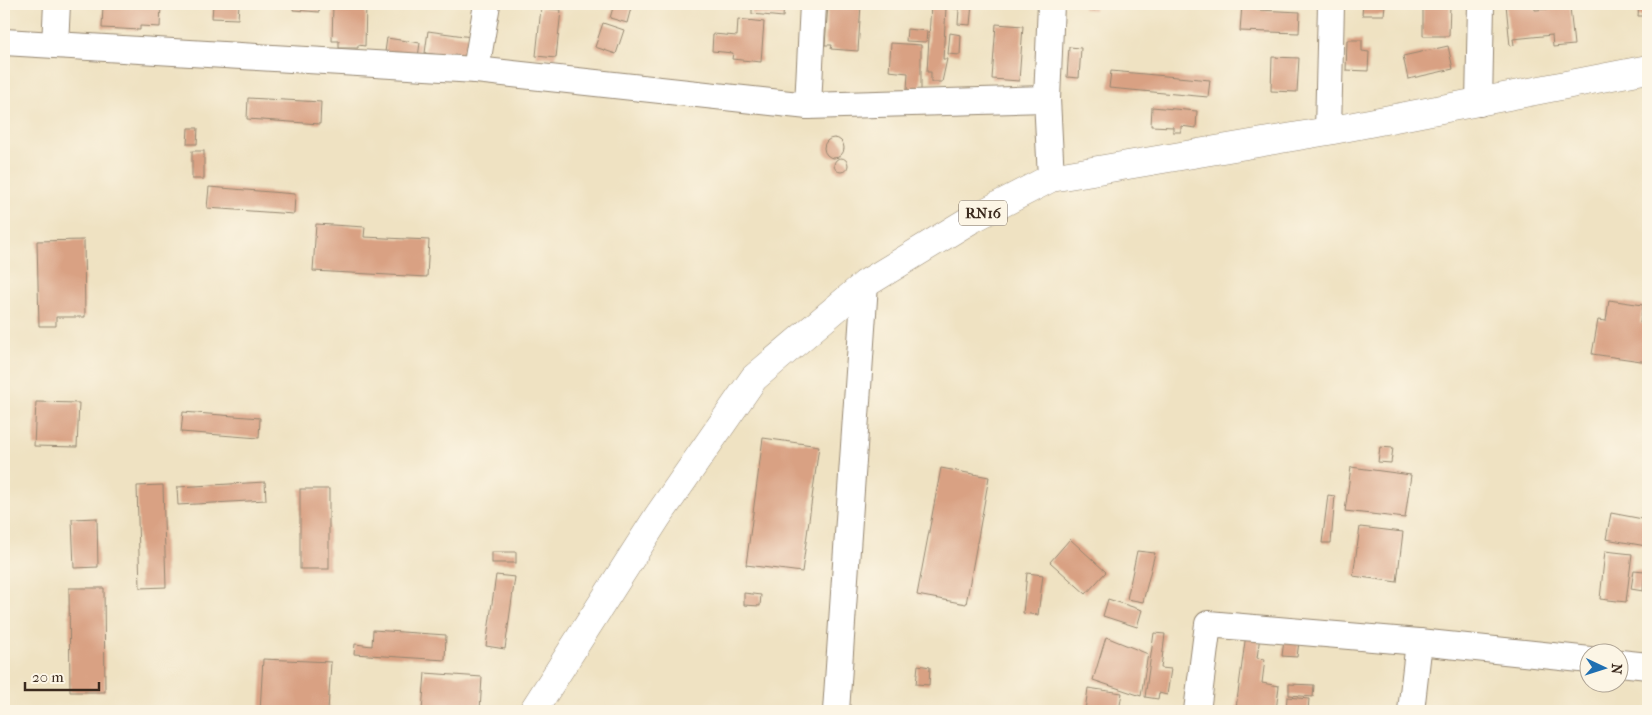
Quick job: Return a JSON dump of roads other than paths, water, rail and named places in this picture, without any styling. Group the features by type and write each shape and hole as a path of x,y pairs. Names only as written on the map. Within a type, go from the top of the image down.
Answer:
{"main road":[{"name":"RN16","path":"533,711 658,516 754,378 865,284 970,220 1050,178 1328,131 1648,69"}],"street":[{"path":"55,45 57,4"},
{"path":"476,70 487,4"},
{"path":"808,106 813,4"},
{"path":"1050,178 1047,99 1051,4"},
{"path":"1328,131 1331,4"},
{"path":"1479,103 1481,4"},
{"path":"4,42 476,70 808,106 1047,99"},
{"path":"836,711 865,284"},
{"path":"1197,711 1208,624 1419,642 1580,659"},
{"path":"1411,711 1419,642"},
{"path":"1630,664 1648,666"}]}
